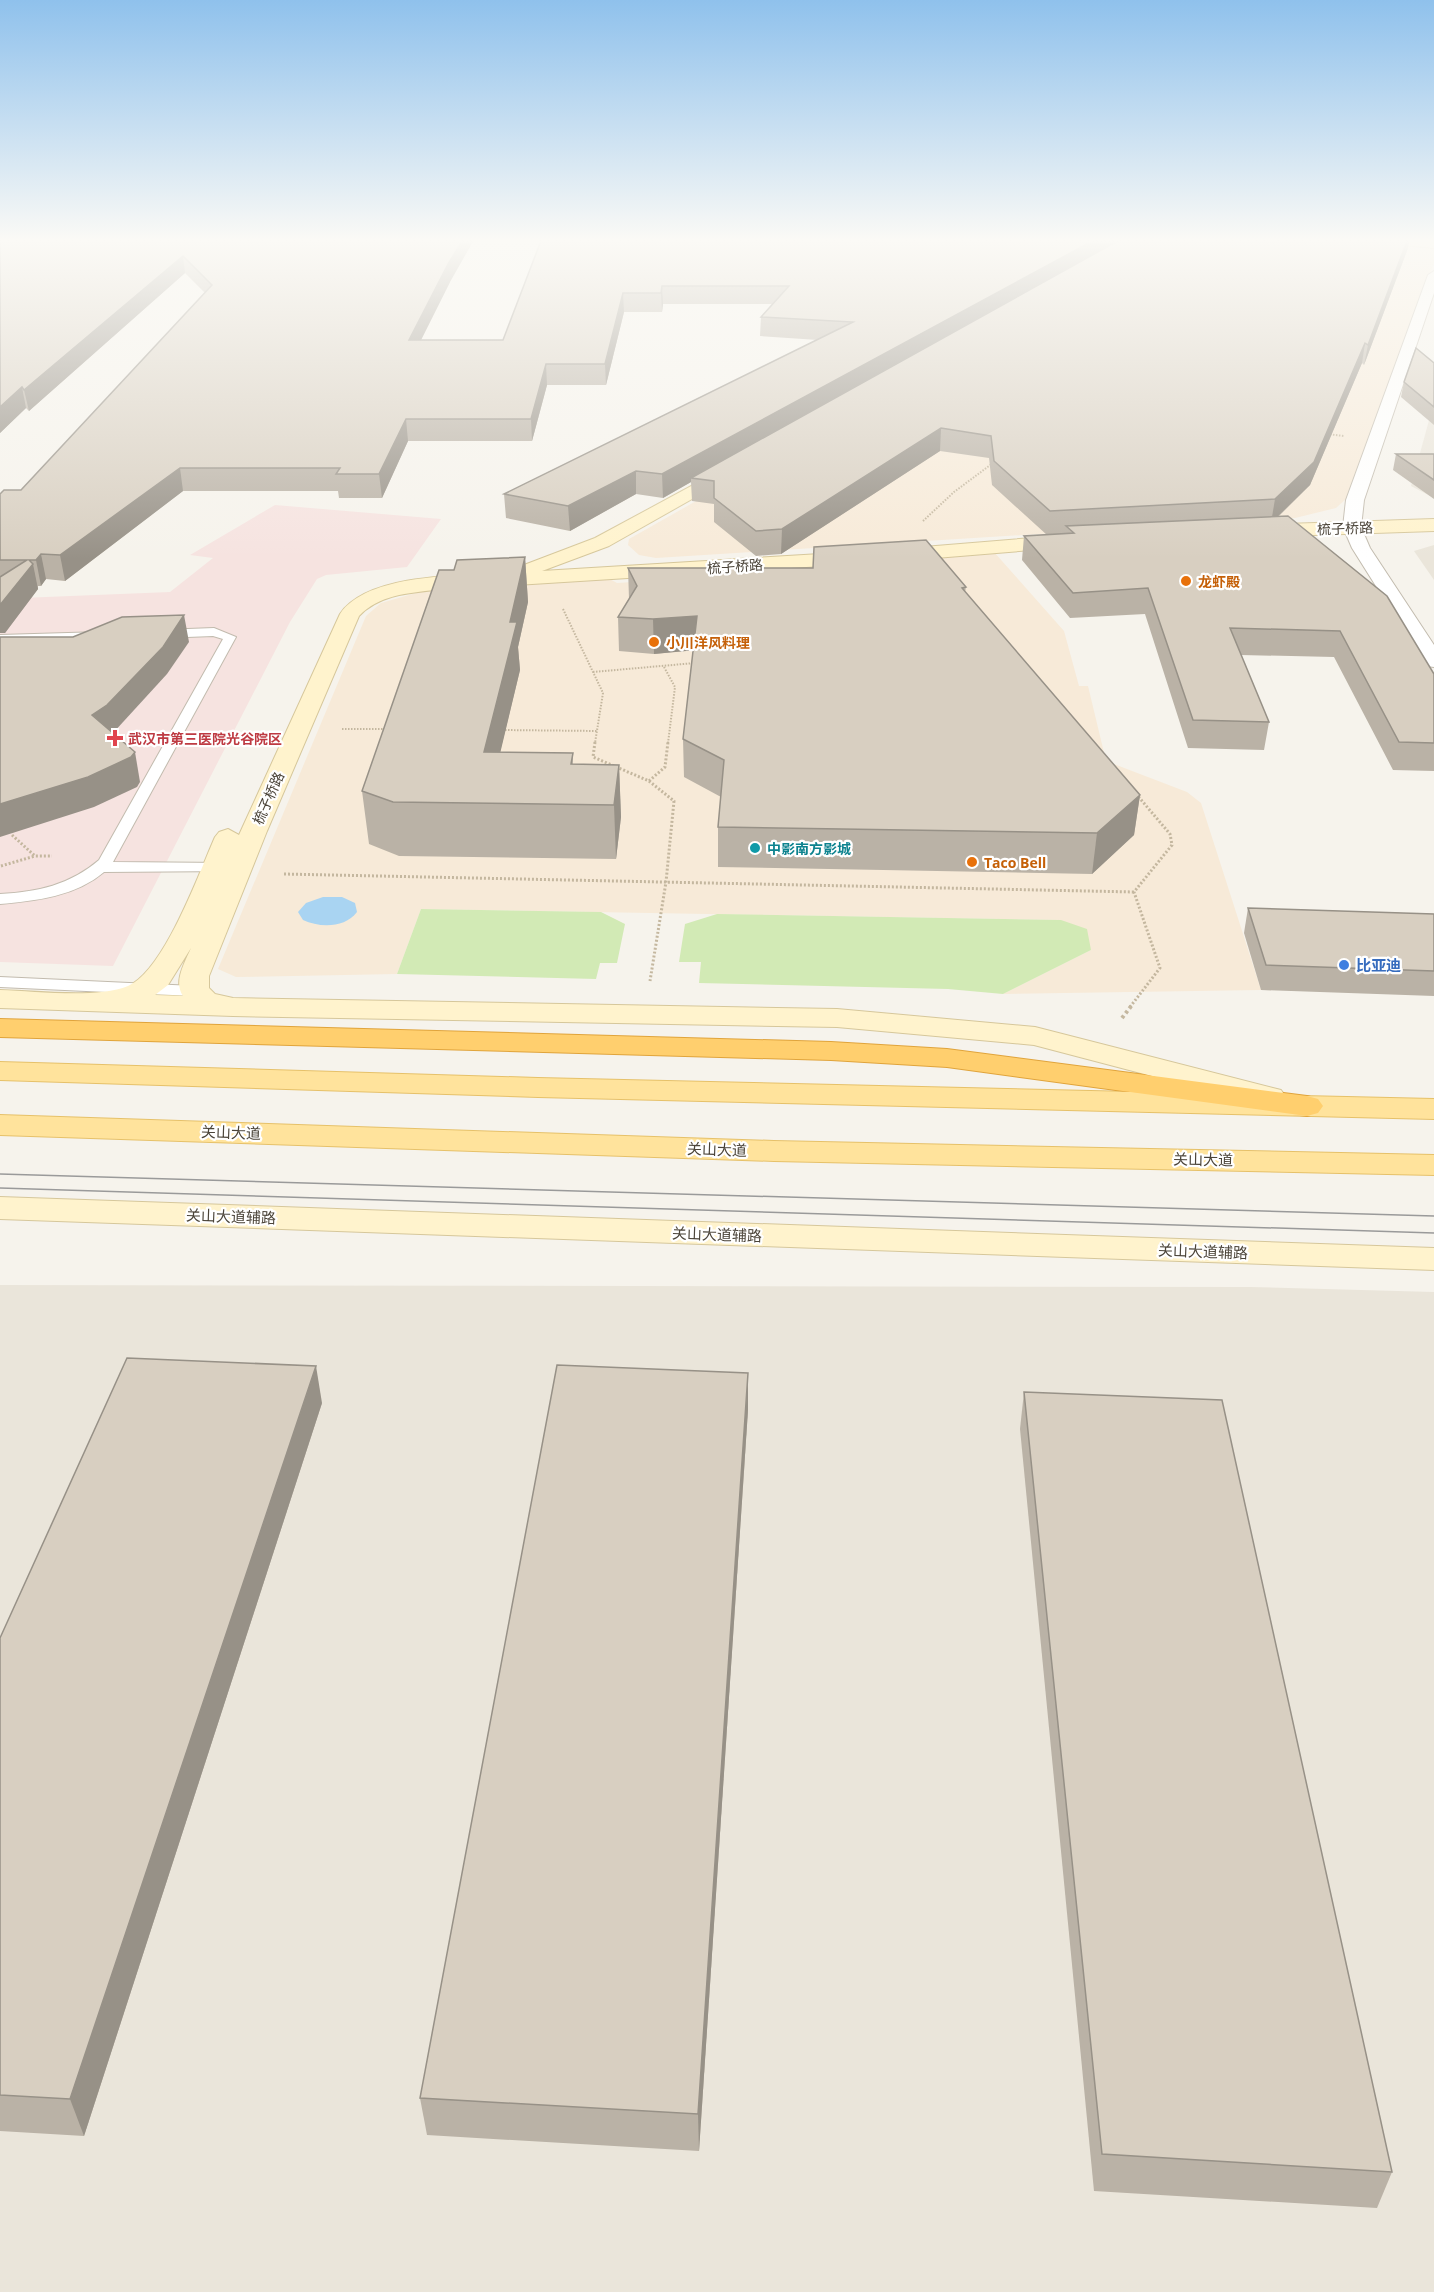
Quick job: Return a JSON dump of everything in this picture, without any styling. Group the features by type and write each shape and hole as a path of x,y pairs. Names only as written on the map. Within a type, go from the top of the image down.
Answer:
{"highway":[{"path":"0,1028 831,1051 947,1058 1306,1106"}],"main road":[{"path":"0,1071 806,1095 955,1096 1434,1109"},
{"name":"关山大道","path":"0,1125 774,1151 1434,1165"}],"street":[{"path":"1409,345 1355,500 1371,564 1434,661"},
{"path":"1362,526 1424,345"},
{"path":"84,1001 123,997 148,988 166,971 229,861 332,616 344,599 403,581 524,571 602,542 747,464 622,540 617,548 624,554 669,562"},
{"name":"梳子桥路","path":"1241,529 1434,524"},
{"path":"1362,526 1434,638"},
{"name":"梳子桥路","path":"194,991 194,976 229,861 350,614 366,600 398,589 435,584 816,561 1088,537 524,571"},
{"path":"194,991 205,1000 233,1007"},
{"path":"0,999 233,1007 837,1018 1035,1036 1306,1106"},
{"name":"关山大道辅路","path":"0,1208 1434,1259"}],"lane":[{"path":"0,899 19,898 73,885 91,876 105,861 230,637 214,632 143,634"},
{"path":"0,639 119,635"},
{"path":"105,861 229,861"},
{"path":"0,982 194,991"}],"path":[{"path":"1326,434 1350,436"},
{"path":"920,524 954,492 1002,457"},
{"path":"559,599 603,693 593,757 649,781 674,801 666,882 650,981"},
{"path":"593,672 700,663"},
{"path":"649,781 665,768 667,756 675,687 664,666"},
{"path":"342,729 389,729"},
{"path":"493,730 598,731"},
{"path":"1131,789 1170,834 1172,845 1134,892"},
{"path":"0,866 35,856"},
{"path":"284,874 1134,892"},
{"path":"1122,1018 1160,968 1134,892"}],"shaded area":[{"path":"972,345 1403,345 1346,499 1336,508 1295,518 656,558 639,555 628,545 629,539"},
{"path":"1434,402 1434,498 1411,486"},
{"name":"武汉市第三医院光谷院区","path":"275,505 441,519 407,567 326,575 317,579 290,622 113,966 0,962 0,606 21,598 170,592 213,558 190,555"},
{"path":"1434,545 1434,580 1414,551"},
{"path":"994,552 1064,631 1079,686 1088,686 1106,761 1187,792 1201,803 1261,990 1003,994 1091,950 1061,920 421,909 397,974 236,977 218,969 366,616 381,603 423,591 606,577 617,583 913,564 930,556"},
{"path":"0,1285 1250,1287 1434,1292 1434,2292 0,2292"}],"green space":[{"path":"421,909 601,912 625,924 617,963 600,963 596,979 397,974"},
{"path":"717,914 1061,920 1087,929 1091,950 1003,994 948,989 699,983 701,962 679,962 685,924"}],"water":[{"path":"323,897 342,897 355,903 357,912 339,924 324,925 303,920 298,912 306,903"}],"building":[{"path":"0,345 77,345 24,390 22,387 0,407"},
{"path":"156,345 610,345 605,364 546,364 531,419 406,419 379,474 336,474 340,468 180,468 60,555 41,554 36,560 29,560 33,564 0,605 0,577 27,560 0,560 0,494 4,490 21,490"},
{"path":"806,345 900,345 662,474 636,471 568,506 504,494"},
{"path":"930,345 1364,345 1314,462 1275,499 1050,511 994,461 991,436 941,428 782,529 756,531 714,498 714,481 691,478"},
{"path":"1416,348 1434,363 1434,407 1404,382"},
{"path":"1396,454 1434,454 1434,480"},
{"path":"1288,516 1387,596 1434,674 1434,743 1399,742 1340,631 1230,628 1269,722 1193,720 1148,588 1073,593 1024,536 1074,533 1066,526"},
{"path":"926,540 966,587 962,588 1140,795 1097,833 718,827 724,760 683,739 697,616 653,619 618,617 637,586 628,568 813,568 814,547"},
{"path":"525,557 510,622 517,622 484,752 573,753 571,764 619,765 614,805 393,802 362,791 439,570 454,570 457,560"},
{"path":"184,615 163,647 107,705 92,715 135,752 131,757 88,777 0,804 0,637 73,637 122,617"},
{"path":"1248,908 1434,914 1434,971 1266,965"},
{"path":"127,1358 316,1366 70,2099 0,2095 0,1638"},
{"path":"557,1365 748,1373 698,2114 420,2098"},
{"path":"1024,1392 1222,1400 1392,2172 1102,2154"}],"tram line":[{"path":"0,1174 1434,1216"},
{"path":"0,1188 1434,1233"}],"place":[{"name":"龙虾殿","path":"1186,581"},
{"name":"小川洋风料理","path":"654,642"},
{"name":"武汉市第三医院光谷院区","path":"115,738"},
{"name":"中影南方影城","path":"755,848"},
{"name":"Taco Bell","path":"972,862"},
{"name":"比亚迪","path":"1344,965"}]}
